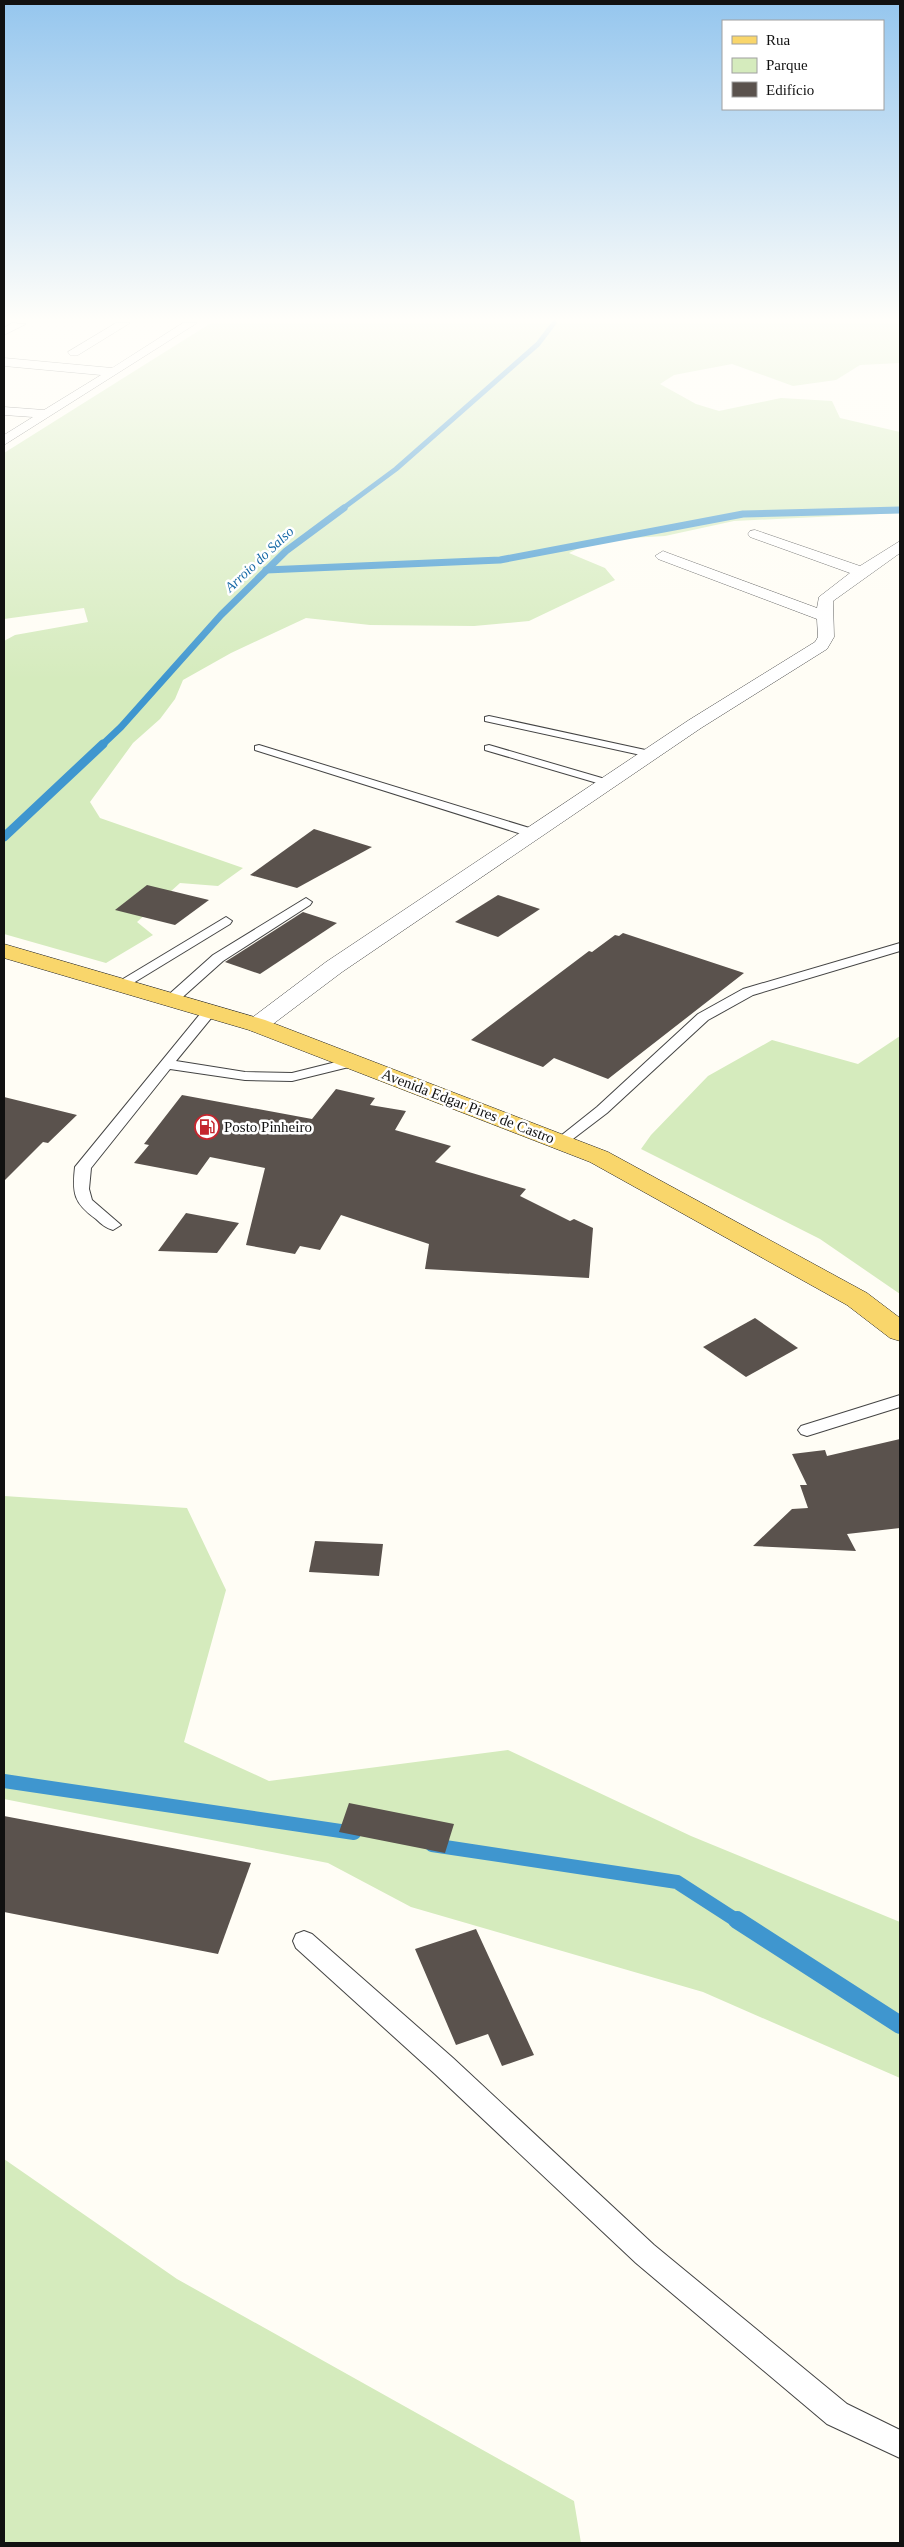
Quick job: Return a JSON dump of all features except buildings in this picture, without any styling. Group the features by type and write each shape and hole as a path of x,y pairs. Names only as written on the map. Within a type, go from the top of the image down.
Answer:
{"main road":[{"name":"Avenida Edgar Pires de Castro","path":"4,951 256,1025 599,1157 857,1300 900,1332"}],"street":[{"path":"755,534 861,572"},
{"path":"256,1025 334,967 532,833 650,754 820,645 826,637 825,600 861,572 900,546"},
{"path":"663,556 826,616"}],"lane":[{"path":"489,719 650,754"},
{"path":"259,748 532,833"},
{"path":"489,748 608,782"},
{"path":"171,1000 185,984 226,952 306,902"},
{"path":"120,985 226,921"},
{"path":"560,1142 602,1110 703,1017 748,992 900,946"},
{"path":"113,1225 84,1202 80,1190 83,1167 210,1011"},
{"path":"165,1064 245,1076 292,1077 352,1062"},
{"path":"807,1430 900,1401"},
{"path":"304,1940 444,2066 645,2254 837,2414 900,2444"}],"green space":[{"path":"22,442 900,442 900,513 734,521 665,536 596,540 569,553 605,568 615,580 529,621 474,626 370,625 306,618 231,653 183,680 175,699 160,719 133,743 90,802 100,818 243,868 218,886 180,883 137,922 153,935 106,963 4,934 4,641 15,635 88,622 84,608 4,619 4,453"},
{"path":"900,1036 900,1294 820,1239 641,1149 651,1135 708,1076 772,1040 858,1064"},
{"path":"4,1496 187,1508 226,1590 184,1742 269,1781 508,1750 691,1836 900,1922 900,2078 703,1992 411,1907 328,1863 4,1799"},
{"path":"4,2159 177,2279 574,2501 581,2543 4,2543"}],"waterway":[{"name":"Arroio do Salso","path":"342,509 396,469 427,442"},
{"name":"Arroio do Salso","path":"267,570 286,551 344,508"},
{"path":"267,570 500,560 743,514 900,510"},
{"name":"Arroio do Salso","path":"102,745 121,727 221,615 267,570"},
{"name":"Arroio do Salso","path":"4,837 103,744"},
{"path":"4,1781 354,1833"},
{"path":"432,1845 677,1882 739,1922"},
{"path":"737,1920 900,2025"}],"place":[{"name":"Posto Pinheiro","path":"207,1127"}]}
